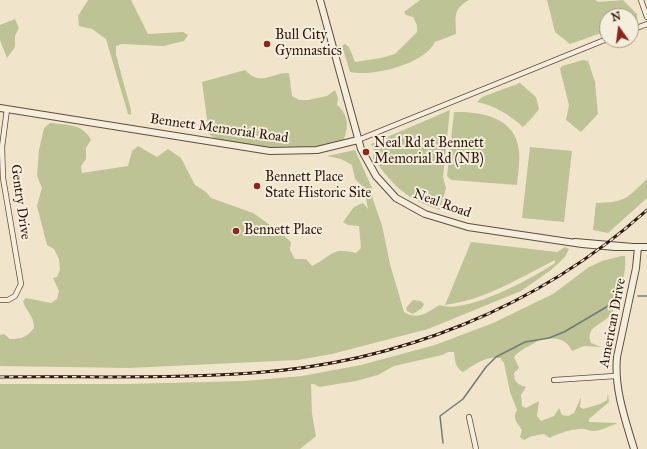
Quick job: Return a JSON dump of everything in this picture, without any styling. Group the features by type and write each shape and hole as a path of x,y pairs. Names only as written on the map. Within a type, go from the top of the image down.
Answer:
{"street":[{"name":"Neal Road","path":"320,0 358,140 364,156 380,182 396,198 415,209 439,219 474,228 610,247 647,246"},
{"path":"641,0 647,17"},
{"name":"Bennett Memorial Road","path":"0,108 270,151 317,150 358,140 599,43"},
{"name":"Gentry Drive","path":"0,300 8,300 15,296 20,290 20,274 4,186 2,162 7,109"},
{"name":"American Drive","path":"634,449 615,376 617,357 636,268 636,247"},
{"path":"554,380 615,376"},
{"path":"469,417 476,449"}],"green space":[{"path":"88,0 131,0 148,34 183,32 188,35 184,41 163,46 122,44 116,46 116,55 131,110 131,115 128,114 106,39 92,29 79,26 78,16"},
{"path":"420,0 469,0 457,10 456,34 435,42 421,57 397,67 372,73 350,72 342,46 345,44 349,47 355,62 395,54 417,32 417,25 413,17 406,15 404,12"},
{"path":"547,0 595,0 598,2 623,0 631,8 599,8 599,34 570,44 555,32"},
{"path":"15,19 19,28 15,36 15,47 7,58 0,40 0,25"},
{"path":"583,60 588,61 595,82 598,114 581,132 566,120 569,105 560,69 562,66"},
{"path":"245,70 256,78 266,78 289,73 292,96 299,100 308,100 327,96 335,90 338,98 337,105 344,113 347,122 343,141 320,148 285,150 240,145 226,142 209,134 202,82"},
{"path":"520,83 536,97 539,109 523,127 502,111 477,102 482,97"},
{"path":"450,110 443,177 446,188 440,210 418,201 402,191 388,177 373,158 374,151 371,144"},
{"path":"454,112 475,113 496,118 511,130 519,151 517,185 451,180 447,176"},
{"path":"50,123 74,126 84,131 88,135 91,140 86,148 86,159 81,166 82,173 128,166 132,151 138,146 157,157 168,149 181,158 195,185 206,192 211,198 253,213 280,232 291,242 290,250 295,259 306,259 312,266 336,252 348,251 356,253 361,248 359,226 348,225 343,222 354,207 363,203 368,209 364,188 355,179 352,165 341,159 327,156 355,150 372,188 373,200 382,225 390,264 404,312 409,315 419,316 440,305 451,307 482,300 516,286 555,263 555,260 488,293 445,305 471,242 557,252 565,247 569,249 565,257 551,270 521,291 428,329 332,354 298,360 129,368 0,366 0,335 4,334 10,339 17,339 29,334 34,328 33,320 23,301 26,298 51,303 57,299 59,291 53,278 57,277 60,270 59,259 54,249 47,245 37,206 42,188 37,176 39,150 44,128"},
{"path":"530,147 572,151 564,222 522,218"},
{"path":"647,179 647,198 608,233 593,230 596,203 614,202 625,198"},
{"path":"625,256 625,270 622,287 616,303 610,315 593,329 590,334 591,343 601,347 584,346 572,351 566,343 559,339 540,339 534,344 520,351 514,357 519,368 514,373 515,381 526,387 521,395 522,406 526,408 539,401 537,416 541,421 554,416 559,408 562,415 568,416 574,413 581,397 580,407 583,409 600,404 607,400 608,393 609,402 589,419 589,422 618,423 596,431 577,429 560,433 550,438 544,434 532,436 524,440 520,437 522,430 515,418 517,410 510,392 504,363 500,358 485,359 463,372 457,366 454,352 448,352 442,355 394,366 378,375 356,381 319,387 311,384 312,414 316,436 300,449 0,449 0,384 127,384 244,381 302,376 361,365 435,345 493,323 553,294 589,267 602,261"},
{"path":"413,300 421,301 424,304 422,308 413,314 407,311 406,308"}],"waterway":[{"path":"638,296 647,296"},
{"path":"443,443 440,416 463,399 486,367 496,357 525,342 549,338 564,332 620,299"}],"railway":[{"path":"0,377 158,377 220,375 306,367 360,357 412,343 463,324 513,302 560,275 605,245 647,210"}],"place":[{"name":"Bull City Gymnastics","path":"267,44"},
{"name":"Neal Rd at Bennett Memorial Rd (NB)","path":"366,152"},
{"name":"Bennett Place State Historic Site","path":"257,186"},
{"name":"Bennett Place","path":"236,231"}]}
